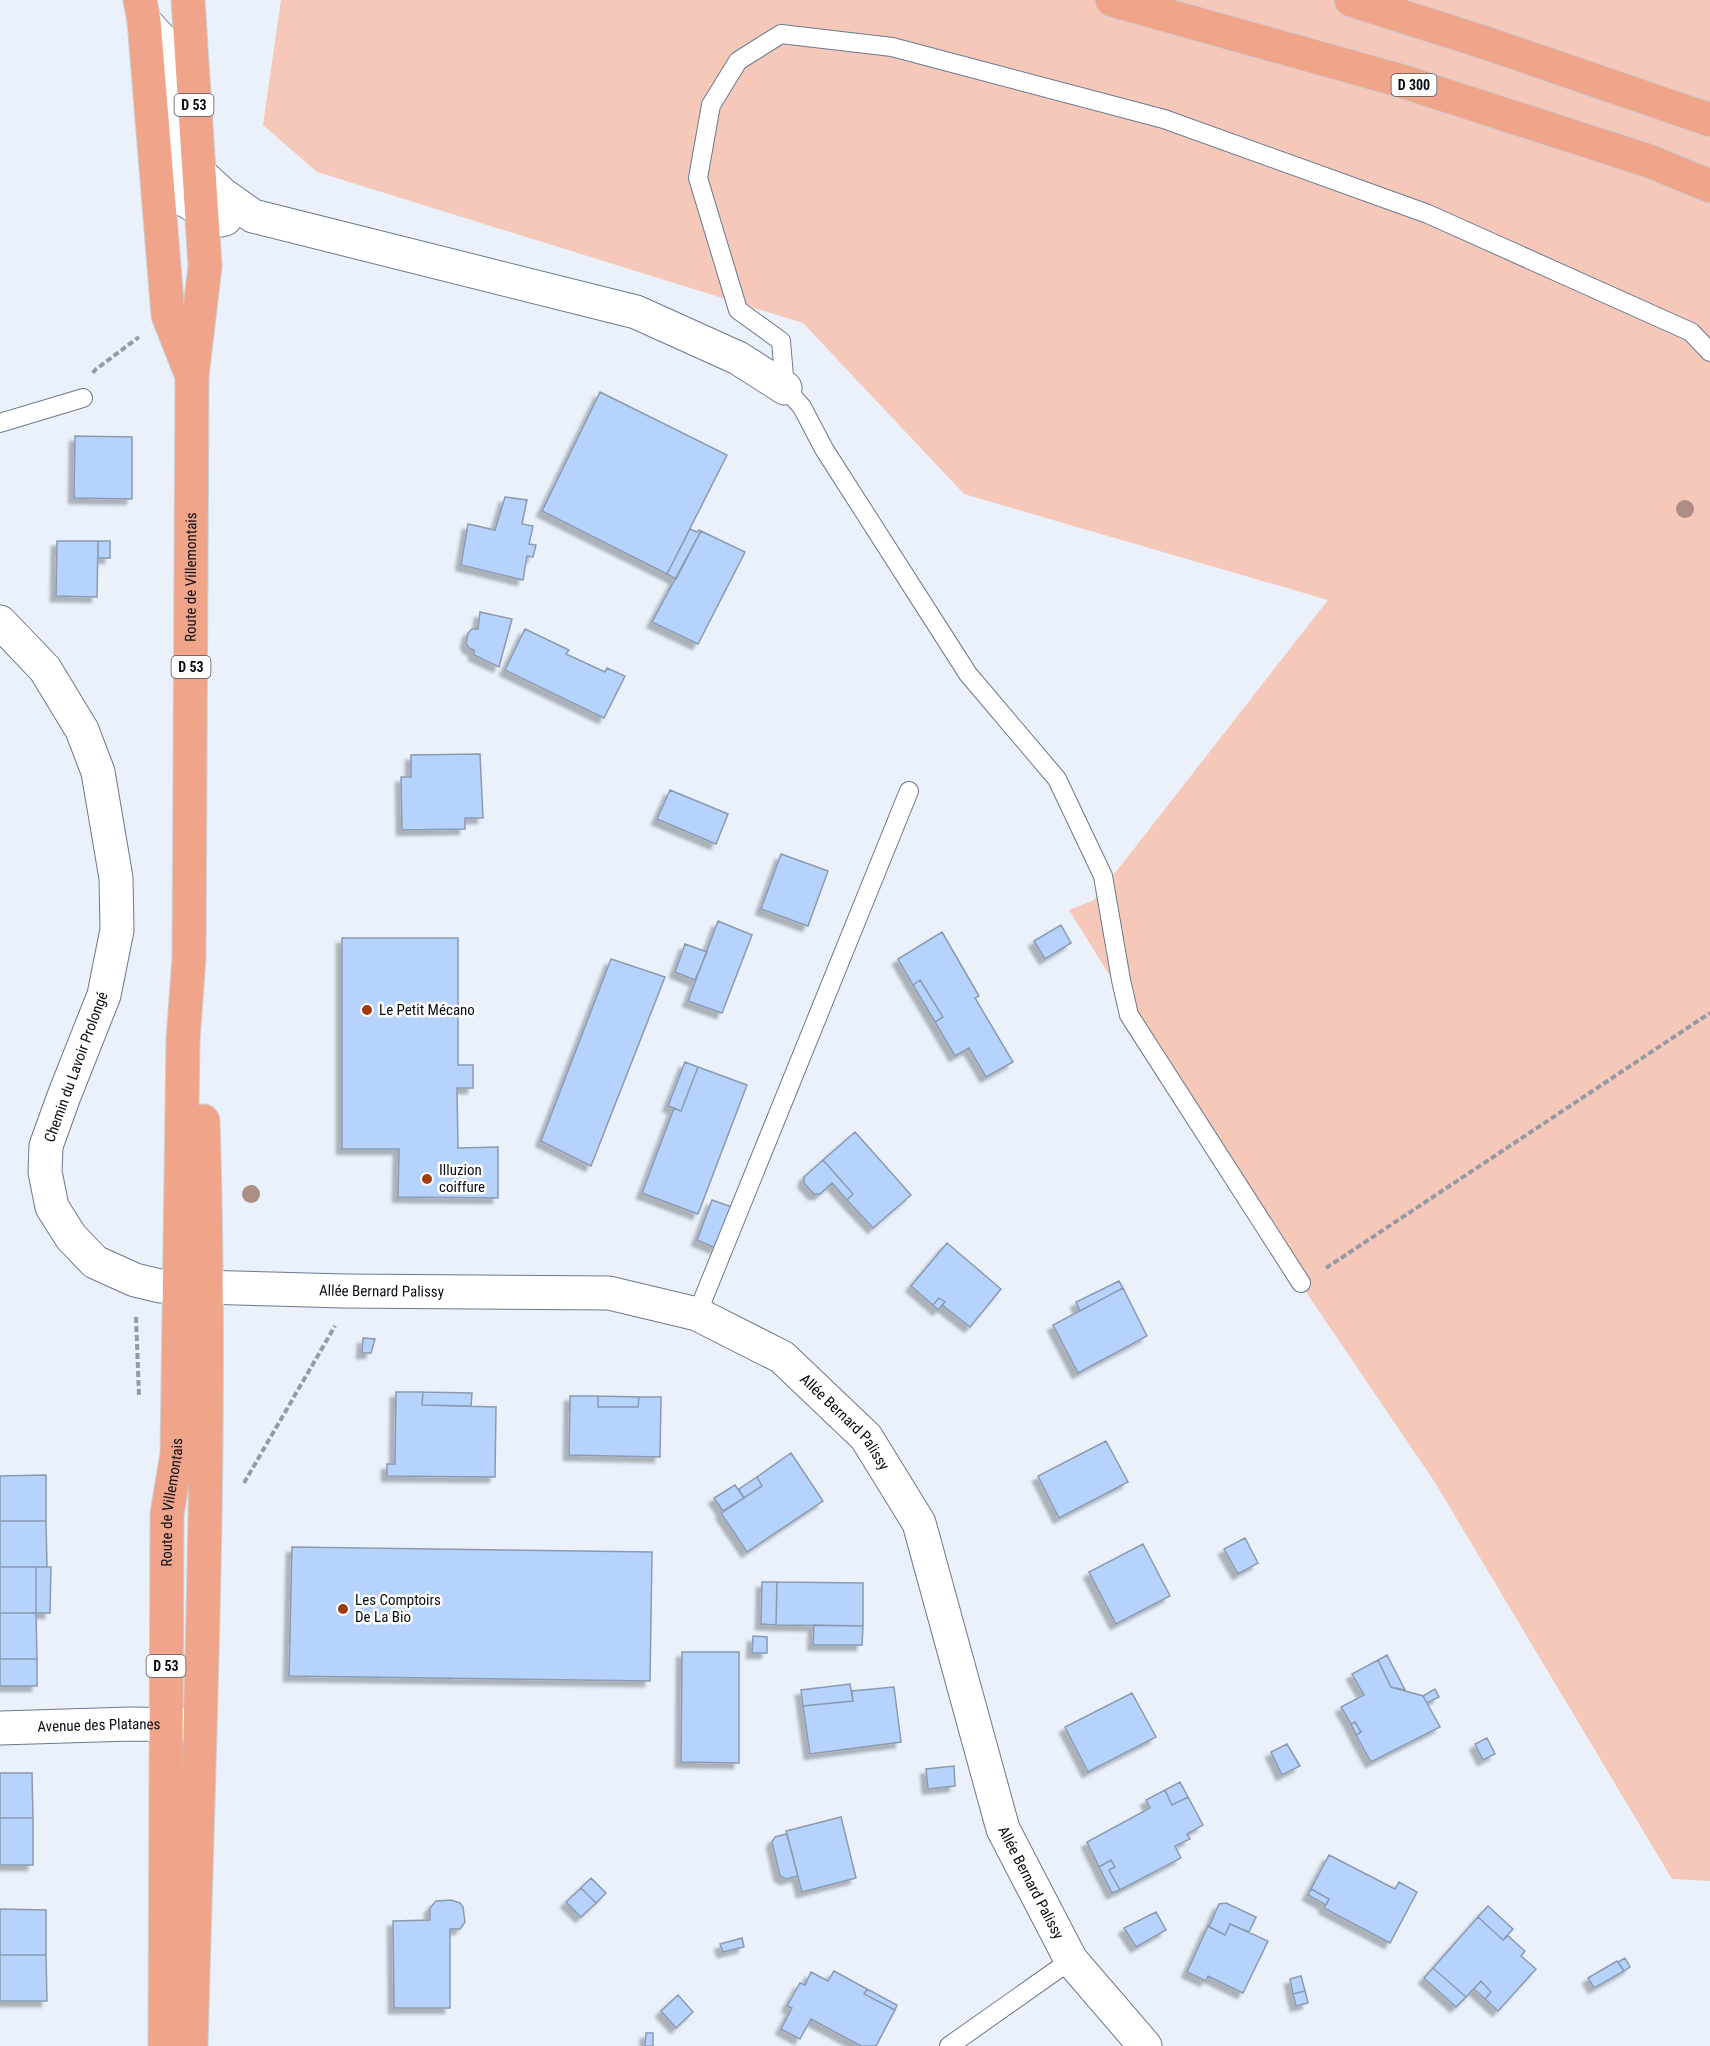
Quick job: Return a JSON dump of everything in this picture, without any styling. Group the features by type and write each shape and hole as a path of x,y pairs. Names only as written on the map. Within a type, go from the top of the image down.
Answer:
{"main road":[{"name":"D 53","path":"188,0 199,173 208,223 192,376"},
{"name":"D 300","path":"1112,0 1398,80 1649,161 1710,186"},
{"path":"1351,0 1486,43 1710,120"},
{"name":"D 53","path":"142,11 168,315 192,376"},
{"name":"Route de Villemontais","path":"165,2046 167,1514 177,1454 192,1287 206,1220 200,1037 189,958 192,376"},
{"name":"Route de Villemontais","path":"191,2046 204,1575 192,1287"}],"street":[{"path":"142,11 167,46 179,197 208,223 253,216"},
{"path":"199,173 222,194 253,216 636,312 738,358 784,388"},
{"name":"Chemin du Lavoir Prolongé","path":"0,622 45,669 82,730 98,772 116,878 117,930 104,996 46,1146 45,1172 52,1207 71,1236 95,1262 135,1280 160,1286 192,1287"},
{"name":"Allée Bernard Palissy","path":"192,1287 344,1291 609,1293 698,1314 782,1356 866,1437 920,1523 1003,1828 1071,1960 1145,2046"},
{"name":"Avenue des Platanes","path":"0,1728 199,1725"}],"lane":[{"path":"1301,1283 1130,1015 1121,980 1103,876 1057,779 968,674 824,449 802,407 784,388 780,341 738,310 698,178 711,105 738,61 781,34 892,47 1164,119 1428,214 1691,332 1710,352"},
{"path":"0,423 83,398"},
{"path":"698,1314 909,790"},
{"path":"949,2046 1071,1960"}],"path":[{"path":"1301,1283 1334,1264 1710,1013"},
{"path":"240,1490 337,1322 344,1291"}],"shaded area":[{"path":"281,0 1710,0 1710,1881 1672,1879 1434,1481 1312,1301 1069,910 1094,900 1328,600 964,494 803,323 317,172 263,125"}],"building":[{"path":"600,392 727,455 667,574 542,511"},
{"path":"75,436 132,437 132,499 74,498"},
{"path":"505,497 527,500 522,524 533,526 529,544 536,545 533,557 527,556 523,580 461,565 468,524 495,530"},
{"path":"690,529 701,531 676,579 667,574"},
{"path":"701,531 745,552 698,644 652,622"},
{"path":"57,541 98,541 97,597 56,596"},
{"path":"98,541 110,541 110,558 98,558"},
{"path":"480,612 512,619 499,667 474,655 474,650 466,643 468,633 472,629 478,629"},
{"path":"525,629 569,650 566,654 605,672 607,668 625,676 604,718 505,670"},
{"path":"480,754 483,818 465,818 465,829 402,830 401,777 411,777 411,755"},
{"path":"670,790 728,814 716,844 657,819"},
{"path":"781,854 828,871 808,926 761,909"},
{"path":"718,921 752,935 722,1013 688,1001"},
{"path":"1061,925 1071,943 1045,959 1034,941"},
{"path":"942,932 979,996 975,998 1013,1062 986,1077 969,1048 955,1056 935,1022 943,1017 920,980 913,985 898,959"},
{"path":"342,938 458,938 458,1065 473,1065 473,1088 457,1088 458,1148 498,1147 498,1198 398,1197 399,1149 342,1149"},
{"path":"685,944 707,952 695,980 675,972"},
{"path":"611,959 665,977 591,1166 541,1141"},
{"path":"920,980 943,1017 935,1022 913,985"},
{"path":"685,1062 698,1067 681,1111 668,1106"},
{"path":"698,1067 747,1085 698,1214 642,1193 674,1108 681,1111"},
{"path":"855,1132 911,1195 873,1228 847,1200 853,1194 823,1160"},
{"path":"823,1160 853,1194 847,1200 832,1183 820,1194 814,1194 804,1183 804,1177"},
{"path":"712,1200 732,1207 716,1248 697,1240"},
{"path":"947,1243 1001,1289 970,1327 942,1305 945,1302 939,1298 933,1305 911,1286"},
{"path":"1119,1281 1123,1288 1080,1311 1076,1302"},
{"path":"1123,1288 1147,1336 1078,1373 1053,1325"},
{"path":"939,1298 945,1302 938,1310 933,1305"},
{"path":"363,1338 375,1339 371,1353 362,1353"},
{"path":"396,1392 423,1392 422,1405 496,1407 495,1477 387,1476 387,1464 395,1464"},
{"path":"423,1392 472,1393 471,1406 422,1405"},
{"path":"570,1396 598,1396 598,1407 638,1407 639,1397 661,1397 660,1457 569,1455"},
{"path":"598,1396 639,1397 638,1407 598,1407"},
{"path":"1106,1441 1128,1482 1059,1518 1038,1476"},
{"path":"791,1453 823,1501 747,1552 721,1513 762,1486 757,1477"},
{"path":"46,1475 46,1521 0,1521 0,1476"},
{"path":"757,1477 762,1486 744,1498 739,1489"},
{"path":"735,1485 744,1498 723,1511 714,1498"},
{"path":"0,1521 46,1521 47,1567 0,1567"},
{"path":"1245,1538 1258,1563 1238,1574 1224,1549"},
{"path":"1143,1544 1170,1596 1116,1624 1089,1572"},
{"path":"292,1547 652,1552 650,1681 289,1676"},
{"path":"0,1567 36,1567 36,1613 0,1613"},
{"path":"36,1567 51,1567 50,1613 36,1613"},
{"path":"762,1582 777,1582 776,1625 761,1624"},
{"path":"777,1582 863,1583 863,1626 776,1625"},
{"path":"0,1613 36,1613 37,1659 0,1659"},
{"path":"814,1625 863,1626 862,1645 813,1645"},
{"path":"753,1636 767,1637 767,1653 752,1653"},
{"path":"682,1652 739,1652 739,1763 681,1762"},
{"path":"1387,1655 1405,1690 1391,1687 1378,1660"},
{"path":"0,1659 37,1659 37,1686 0,1686"},
{"path":"1378,1660 1391,1687 1423,1696 1440,1727 1371,1762 1356,1735 1361,1732 1355,1722 1351,1724 1341,1707 1364,1695 1352,1674"},
{"path":"850,1684 853,1701 803,1706 801,1690"},
{"path":"894,1687 901,1742 810,1754 803,1706 853,1701 852,1691"},
{"path":"1435,1689 1439,1697 1427,1703 1423,1696"},
{"path":"1132,1693 1156,1737 1088,1772 1065,1727"},
{"path":"1355,1722 1361,1732 1356,1735 1351,1724"},
{"path":"1487,1738 1495,1754 1483,1760 1475,1744"},
{"path":"1287,1744 1300,1766 1282,1775 1271,1752"},
{"path":"954,1766 955,1786 928,1789 926,1769"},
{"path":"0,1773 32,1773 33,1818 0,1818"},
{"path":"1180,1782 1188,1797 1172,1805 1165,1790"},
{"path":"1165,1790 1172,1805 1188,1797 1203,1825 1187,1834 1190,1839 1175,1846 1181,1858 1120,1890 1109,1870 1115,1867 1111,1860 1099,1867 1087,1842 1150,1808 1146,1800"},
{"path":"841,1817 856,1878 802,1892 786,1831"},
{"path":"0,1818 33,1818 33,1865 0,1865"},
{"path":"787,1834 798,1876 786,1879 780,1876 772,1842 775,1837"},
{"path":"1329,1855 1395,1889 1399,1882 1417,1892 1390,1943 1324,1908 1329,1899 1311,1889"},
{"path":"1111,1860 1115,1867 1109,1870 1120,1890 1112,1893 1099,1867"},
{"path":"591,1878 606,1893 596,1903 581,1888"},
{"path":"581,1888 596,1903 581,1917 566,1902"},
{"path":"1311,1889 1329,1899 1326,1905 1308,1895"},
{"path":"451,1900 460,1903 463,1907 465,1922 460,1929 450,1929 450,2008 394,2008 393,1921 430,1920 430,1908 436,1901"},
{"path":"1226,1903 1256,1917 1249,1932 1230,1924 1225,1935 1209,1927 1219,1904"},
{"path":"1488,1906 1513,1929 1503,1940 1478,1917"},
{"path":"0,1909 46,1910 46,1955 0,1955"},
{"path":"1156,1912 1166,1930 1136,1947 1124,1928"},
{"path":"1478,1917 1503,1940 1508,1936 1525,1951 1521,1956 1536,1969 1498,2011 1485,1999 1491,1992 1481,1981 1466,1997 1433,1968"},
{"path":"1230,1924 1268,1941 1243,1993 1208,1976 1206,1981 1187,1972 1208,1926 1225,1935"},
{"path":"742,1938 744,1947 723,1952 720,1944"},
{"path":"0,1955 46,1955 47,2001 0,2001"},
{"path":"1625,1958 1630,1967 1624,1971 1618,1962"},
{"path":"1617,1961 1624,1971 1594,1988 1588,1978"},
{"path":"1433,1968 1466,1997 1456,2007 1424,1978"},
{"path":"834,1971 867,1989 864,1994 895,2010 876,2046 861,2046 811,2019 800,2039 781,2029 792,2008 787,2006 800,1983 805,1985 811,1972 828,1981"},
{"path":"1301,1976 1305,1991 1293,1994 1290,1979"},
{"path":"1481,1981 1491,1992 1485,1999 1474,1989"},
{"path":"867,1989 897,2005 895,2010 864,1994"},
{"path":"1305,1991 1308,2003 1296,2006 1293,1994"},
{"path":"678,1995 693,2012 676,2028 661,2011"},
{"path":"646,2033 653,2033 653,2046 645,2046"}],"place":[{"name":"Le Petit Mécano","path":"367,1010"},
{"name":"Illuzion coiffure","path":"427,1179"},
{"name":"Les Comptoirs De La Bio","path":"343,1609"}]}
